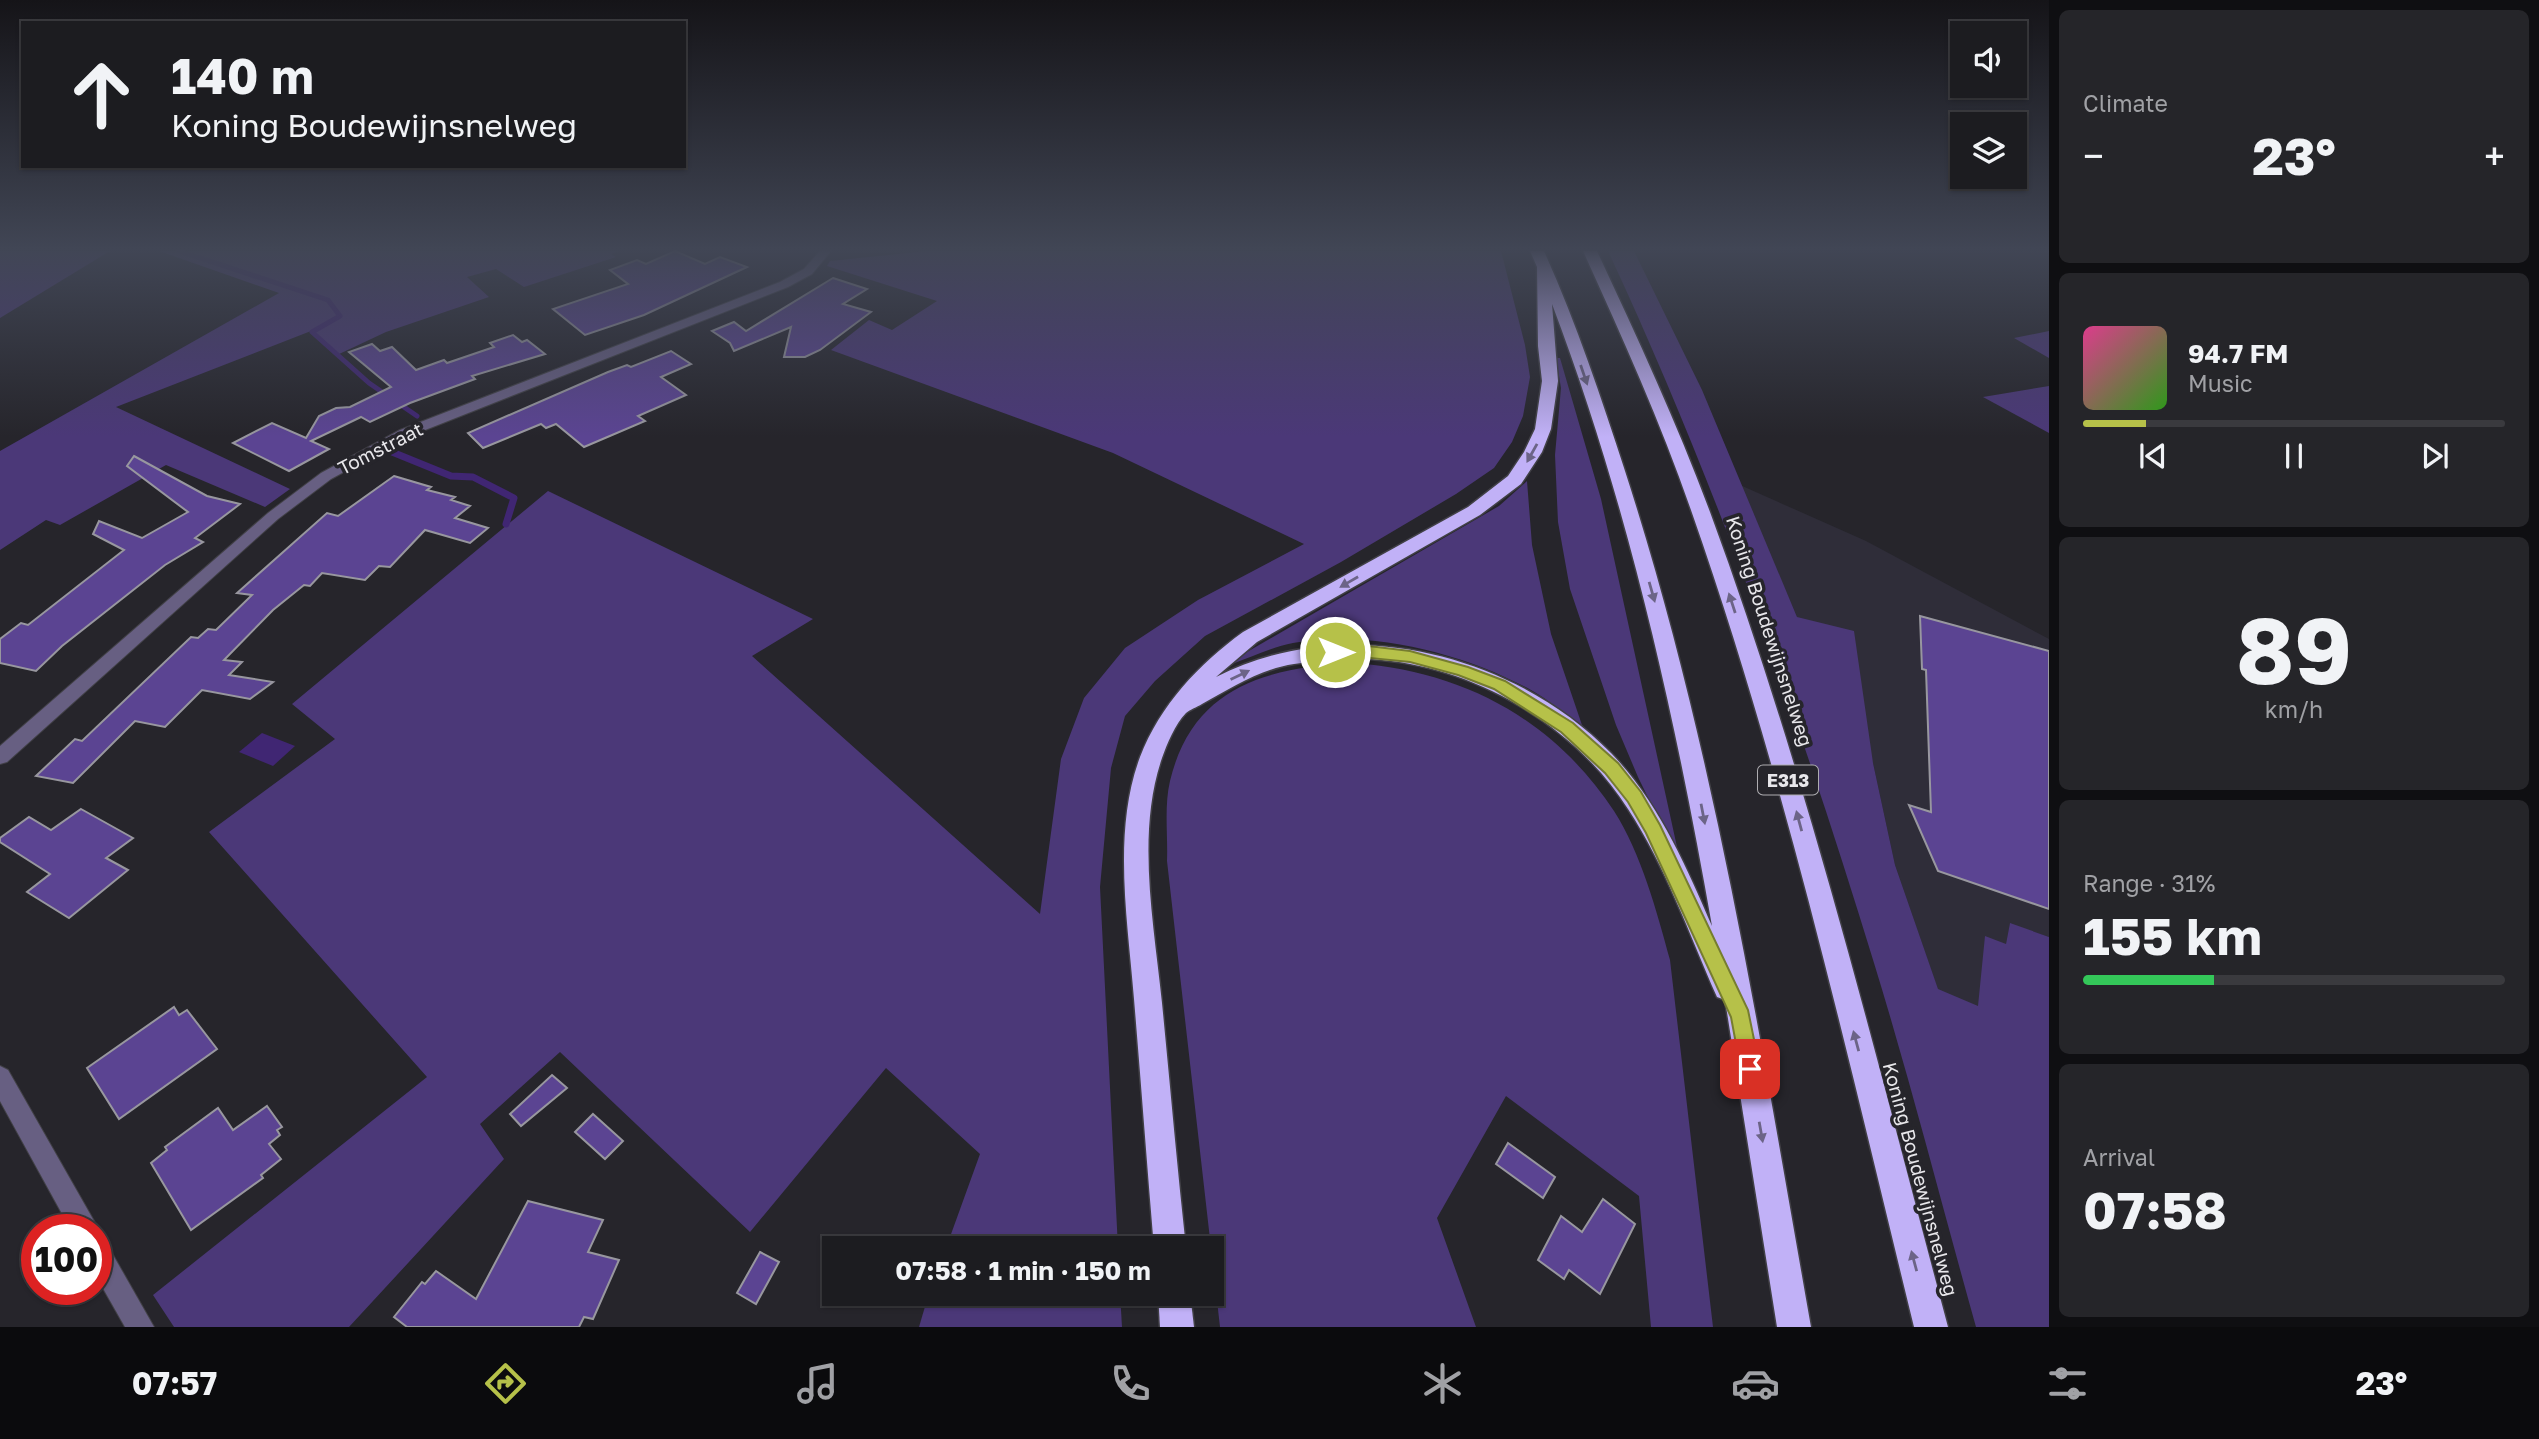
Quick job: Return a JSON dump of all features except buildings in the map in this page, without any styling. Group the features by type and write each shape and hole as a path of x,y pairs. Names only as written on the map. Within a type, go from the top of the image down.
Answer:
{"highway":[{"path":"1169,1236 1142,937 1138,856 1143,786 1151,758 1180,707 1211,667 1242,643 1474,511 1515,480 1543,429 1550,381 1544,313"},
{"path":"1563,313 1624,492 1658,613 1691,751 1741,1017 1794,1327"},
{"name":"Koning Boudewijnsnelweg","path":"1620,313 1690,479 1779,746 1931,1327"},
{"path":"1180,707 1251,669 1283,659 1335,652 1360,651 1410,657 1463,671 1499,685 1540,709 1590,746 1612,768 1634,797 1654,830 1741,1017"},
{"path":"1175,1306 1177,1327"}],"street":[{"name":"Tomstraat","path":"0,757 273,516 326,476 405,433 714,313"},
{"path":"0,1078 76,1214"},
{"path":"112,1279 139,1327"}],"shaded area":[{"path":"244,313 442,313 386,332 337,355 311,331 116,407 290,489 265,507 166,465 60,525 46,520 0,550 0,451"},
{"path":"918,313 1517,313 1530,377 1523,416 1512,442 1494,468 1456,494 1341,562 1205,636 1155,681 1125,716 1111,768 1100,887 1117,1236 950,1236 980,1154 886,1068 750,1232 560,1052 480,1124 504,1159 349,1327 174,1327 153,1295 427,1077 209,832 335,739 292,704 548,491 813,619 752,656 1040,914 1061,759 1084,698 1125,648 1198,600 1304,544 1113,453 831,350 869,320 892,330"},
{"path":"1636,313 1664,313 1702,390 1797,617 1854,631 1873,763 1895,865 1938,989 1978,1006 1985,936 2006,944 2010,923 2049,937 2049,1327 1976,1327 1888,1008 1817,783 1719,513"},
{"path":"2049,331 2049,358 2014,338"},
{"path":"1556,358 1560,358 1601,499 1677,847 1657,816 1616,725 1570,589 1558,522 1555,455 1561,388"},
{"path":"2049,386 2049,433 1983,397"},
{"path":"1527,481 1532,545 1551,634 1583,728 1538,694 1505,677 1446,655 1415,647 1352,639 1322,639 1285,645 1232,664 1247,652 1499,506"},
{"path":"1740,485 1866,541 2049,639 2049,937 2010,924 2006,944 1978,1007 1938,990 1895,865 1873,763 1797,617"},
{"path":"1356,663 1396,668 1433,677 1503,706 1534,726 1563,750 1590,779 1624,827 1647,883 1670,960 1713,1327 1651,1327 1639,1196 1506,1096 1437,1218 1476,1327 1220,1327 1218,1306 1224,1306 1224,1236 1210,1236 1167,861 1168,791 1181,749 1197,723 1216,703 1239,688 1265,677 1324,665"},
{"path":"262,733 295,746 273,766 239,752"},
{"path":"925,1306 1121,1306 1122,1327 919,1327"}],"waterway":[{"path":"338,313 340,316 312,332 369,383 417,416"},
{"path":"392,452 451,476 473,477 514,498 506,524"}],"route":[{"path":"1335,652 1360,651 1410,657 1463,671 1499,685 1567,727 1612,768 1654,830 1741,1017 1750,1069"}]}
